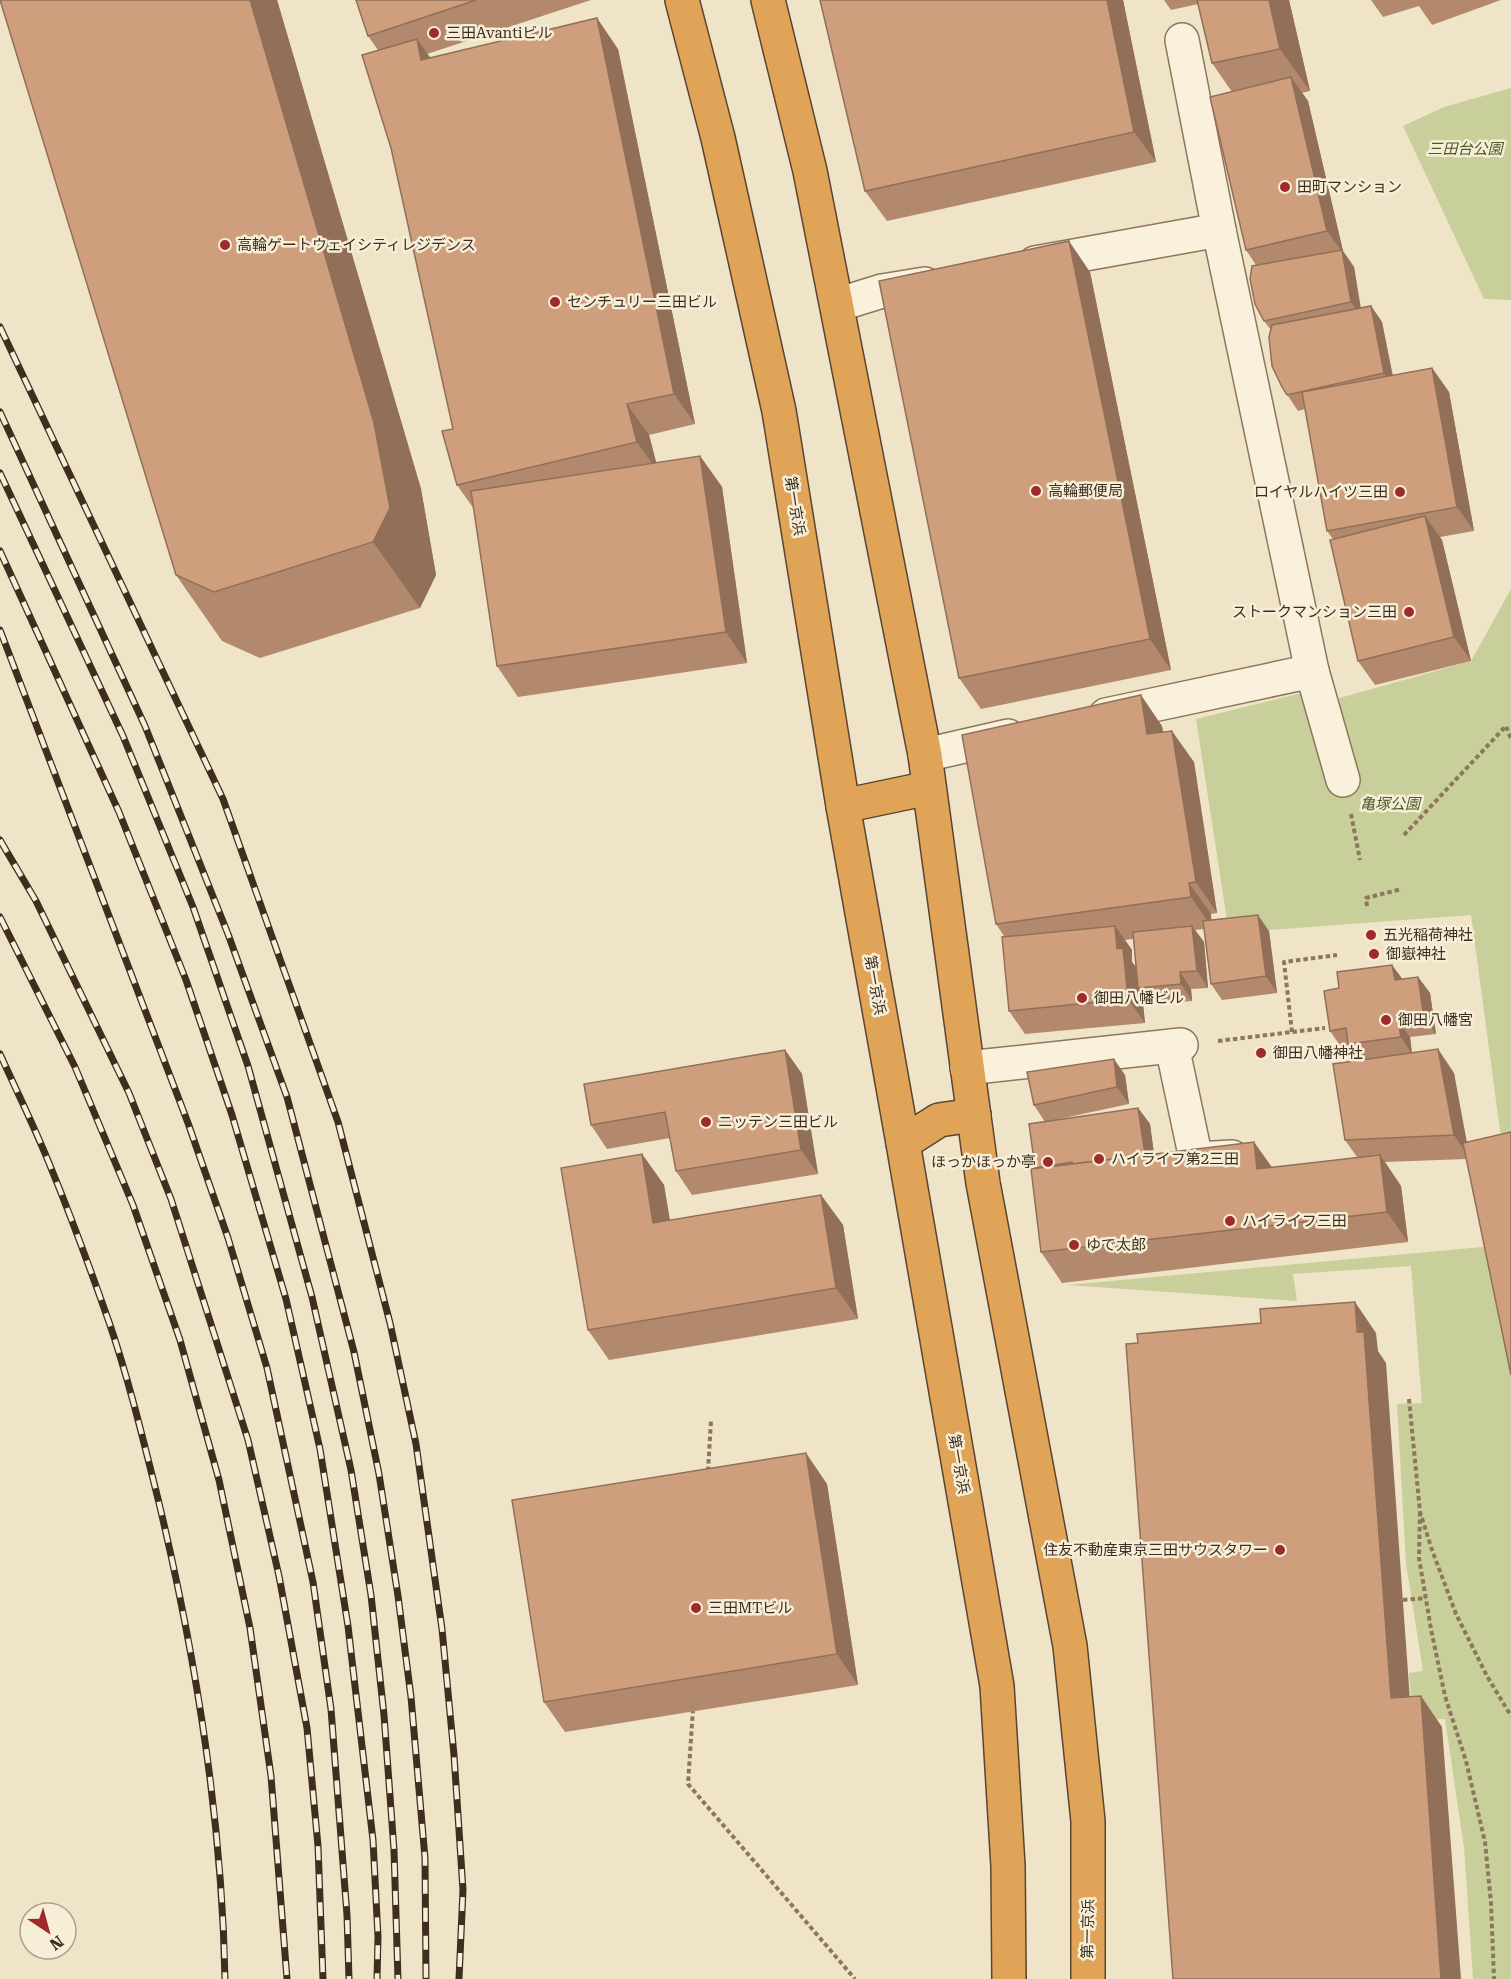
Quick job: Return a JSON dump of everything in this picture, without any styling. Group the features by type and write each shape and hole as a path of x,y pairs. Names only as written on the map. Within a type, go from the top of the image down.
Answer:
{"highway":[{"name":"第一京浜","path":"682,0 718,138 779,411 843,806 997,1686 1008,1866 1009,1979"},
{"name":"第一京浜","path":"768,0 810,171 925,754 983,1183 1070,1646 1088,1821 1088,1979"},
{"path":"843,806 929,788"},
{"path":"903,1143 939,1119 974,1115"}],"street":[{"path":"1182,40 1219,230 1312,671 1343,780"},
{"path":"1010,268 1219,230"},
{"path":"837,305 882,291 952,279"},
{"path":"1078,722 1312,671"},
{"path":"925,754 1042,729"},
{"path":"967,1068 1177,1046 1196,1159 1262,1154"}],"path":[{"path":"1404,835 1506,726 1511,739"},
{"path":"1343,780 1360,860"},
{"path":"1367,906 1366,898 1402,889"},
{"path":"1292,1032 1284,962 1337,955"},
{"path":"1226,1040 1325,1028"},
{"path":"1409,1399 1420,1512 1419,1558 1446,1696 1466,1761 1485,1842 1491,1904 1494,1979"},
{"path":"708,1479 711,1421"},
{"path":"1420,1512 1456,1614 1487,1676 1511,1716"},
{"path":"1404,1600 1426,1598"},
{"path":"693,1702 688,1784 855,1979"}],"green space":[{"name":"三田台公園","path":"1511,88 1511,300 1484,299 1403,126 1444,107"},
{"name":"亀塚公園","path":"1511,589 1511,1159 1504,1160 1471,915 1229,933 1196,719 1302,693 1322,703 1471,661"},
{"path":"1493,1246 1511,1329 1511,1979 1473,1979 1464,1848 1445,1719 1413,1720 1409,1673 1423,1671 1406,1564 1397,1404 1422,1403 1411,1266 1293,1274 1297,1301 1067,1285"}],"building":[{"name":"高輪ゲートウェイシティレジデンス","path":"0,0 250,0 374,423 390,508 373,542 214,592 176,575"},
{"path":"356,0 476,0 368,36"},
{"path":"820,0 1107,0 1134,132 865,191"},
{"path":"1197,0 1269,0 1280,49 1212,63"},
{"name":"センチュリー三田ビル","path":"597,18 674,394 627,404 637,442 457,485 442,431 453,429 391,148 362,55 417,39 421,60"},
{"name":"田町マンション","path":"1291,77 1327,231 1246,250 1210,97"},
{"name":"高輪郵便局","path":"1069,241 1150,639 959,678 879,281"},
{"path":"1342,250 1351,302 1264,321 1255,304 1250,279 1252,266"},
{"path":"1371,306 1384,373 1287,395 1272,366 1269,337 1272,325"},
{"name":"ロイヤルハイツ三田","path":"1432,368 1457,507 1327,531 1302,392"},
{"path":"700,456 726,632 497,666 471,491"},
{"name":"ストークマンション三田","path":"1425,516 1454,637 1358,661 1330,540"},
{"path":"1141,695 1147,734 1172,731 1196,882 1189,883 1191,897 996,924 962,735"},
{"path":"1258,915 1266,976 1211,984 1203,921"},
{"path":"1115,926 1117,949 1123,948 1128,999 1009,1011 1002,937"},
{"path":"1192,926 1197,971 1180,972 1181,984 1138,988 1133,932"},
{"name":"御田八幡宮","path":"1392,965 1395,980 1418,977 1424,1018 1398,1021 1401,1037 1348,1044 1346,1028 1330,1031 1324,991 1339,988 1337,972"},
{"path":"1438,1049 1454,1135 1345,1140 1333,1064"},
{"name":"ニッテン三田ビル","path":"785,1050 801,1150 676,1171 665,1112 591,1125 584,1084"},
{"path":"1114,1059 1117,1087 1034,1105 1027,1072"},
{"path":"1138,1108 1145,1155 1035,1168 1029,1124"},
{"path":"1511,1132 1511,1375 1463,1143"},
{"path":"1254,1142 1257,1169 1380,1155 1387,1212 1041,1252 1031,1169"},
{"path":"642,1154 653,1223 821,1195 836,1288 588,1330 561,1168"},
{"name":"住友不動産東京三田サウスタワー","path":"1355,1302 1357,1332 1364,1332 1391,1698 1421,1696 1441,1979 1173,1979 1126,1344 1138,1343 1137,1334 1261,1323 1260,1309"},
{"name":"三田MTビル","path":"806,1453 837,1654 544,1702 512,1500"}],"railway":[{"path":"0,327 223,799 338,1122 390,1323 416,1444 442,1629 454,1755 463,1890 459,1979"},
{"path":"0,412 145,726 228,934 287,1097 354,1352 379,1474 411,1697 425,1858 426,1979"},
{"path":"0,473 123,736 193,907 248,1066 312,1297 351,1470 371,1595 384,1715 394,1850 398,1979"},
{"path":"0,551 119,812 186,980 232,1115 286,1299 320,1449 348,1626 373,1840 378,1937 377,1979"},
{"path":"0,630 188,1123 228,1238 267,1368 313,1582 331,1709 347,1915 349,1979"},
{"path":"0,840 36,901 129,1093 171,1199 248,1440 279,1576 307,1728 318,1846 323,1979"},
{"path":"0,917 75,1067 133,1205 180,1340 219,1480 250,1628 271,1776 287,1979"},
{"path":"0,1054 51,1168 109,1322 130,1389 159,1503 184,1620 205,1739 219,1859 225,1979"}],"place":[{"name":"三田Avantiビル","path":"434,33"},
{"name":"田町マンション","path":"1285,187"},
{"name":"高輪ゲートウェイシティレジデンス","path":"225,245"},
{"name":"センチュリー三田ビル","path":"555,302"},
{"name":"高輪郵便局","path":"1036,491"},
{"name":"ロイヤルハイツ三田","path":"1400,492"},
{"name":"ストークマンション三田","path":"1409,612"},
{"name":"五光稲荷神社","path":"1371,935"},
{"name":"御嶽神社","path":"1374,954"},
{"name":"御田八幡ビル","path":"1082,998"},
{"name":"御田八幡宮","path":"1386,1020"},
{"name":"御田八幡神社","path":"1261,1053"},
{"name":"ニッテン三田ビル","path":"706,1122"},
{"name":"ハイライフ第2三田","path":"1099,1159"},
{"name":"ほっかほっか亭","path":"1048,1162"},
{"name":"ハイライフ三田","path":"1230,1221"},
{"name":"ゆで太郎","path":"1074,1245"},
{"name":"住友不動産東京三田サウスタワー","path":"1280,1550"},
{"name":"三田MTビル","path":"696,1608"}]}
